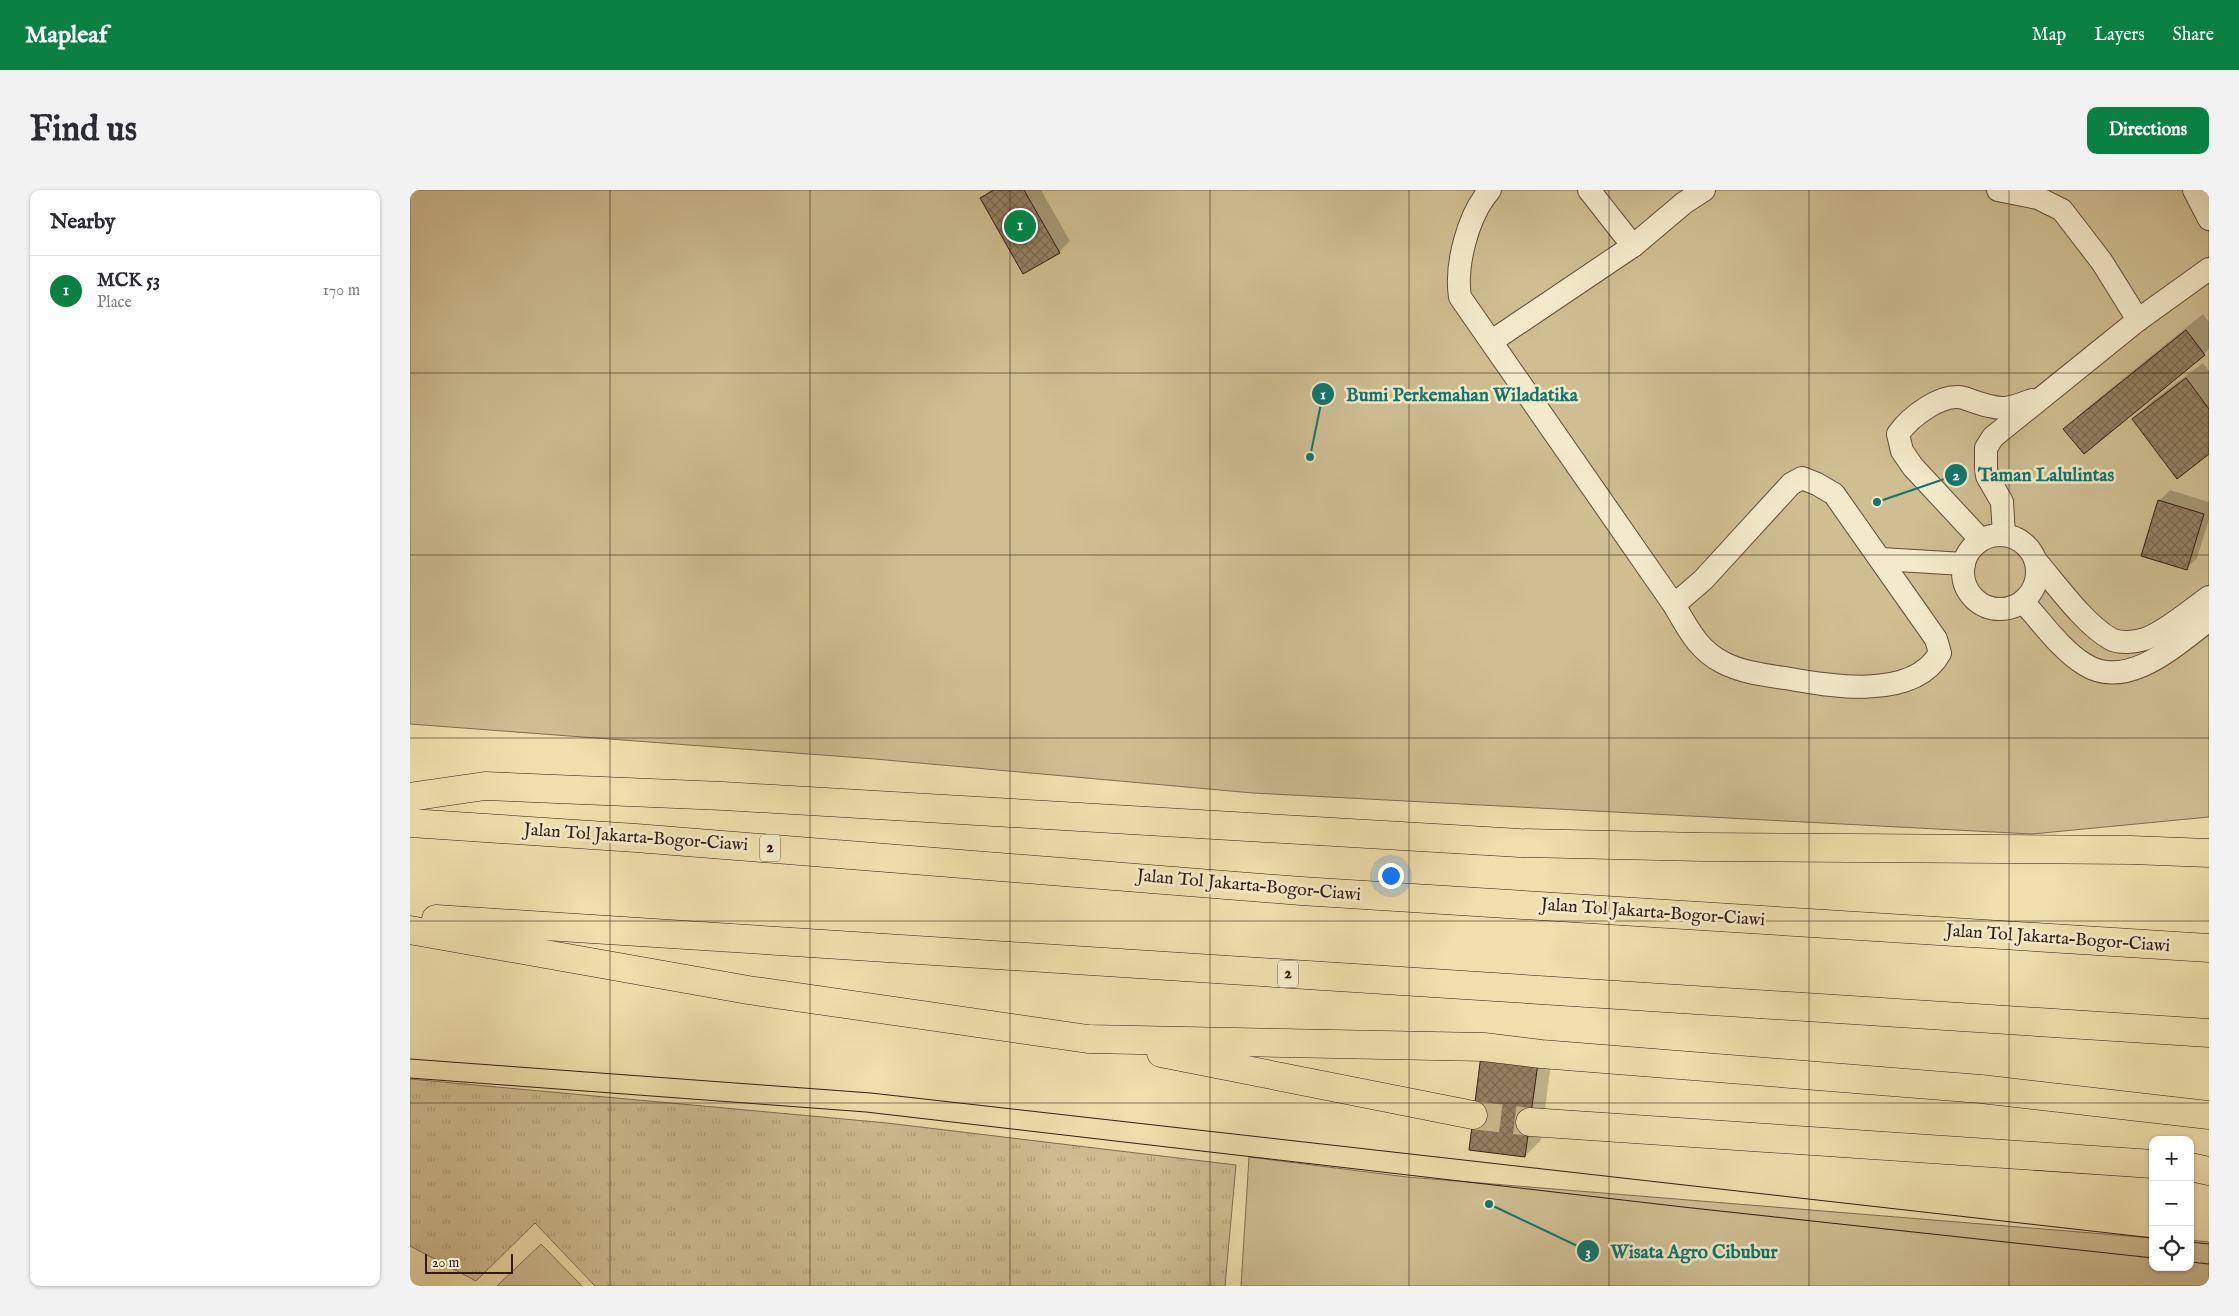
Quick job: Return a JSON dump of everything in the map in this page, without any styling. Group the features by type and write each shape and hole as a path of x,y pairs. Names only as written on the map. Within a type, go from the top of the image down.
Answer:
{"highway":[{"path":"410,797 485,786 732,797 1520,844 1711,848 2131,850 2209,853"},
{"name":"Jalan Tol Jakarta–Bogor–Ciawi","path":"410,823 636,838 1301,891 2209,948"},
{"name":"2","path":"410,918 2209,1033"},
{"path":"410,930 748,990 1088,1039 1473,1115"},
{"path":"1088,1039 1484,1047 1550,1055 1981,1089 2209,1115"},
{"path":"1530,1122 2149,1164"},
{"path":"2194,1168 2209,1171"}],"street":[{"path":"1490,190 1469,228 1460,258 1458,284 1460,297 1674,605 1697,645 1723,663 1762,674 1849,688 1886,685 1914,676 1934,664 1940,653 1936,639 1834,494 1802,478 1791,484 1704,580 1674,605"},
{"path":"1589,190 1633,246"},
{"path":"1492,342 1633,246 1684,202 1704,190"},
{"path":"1998,190 2038,198 2062,210 2102,262 2138,320"},
{"path":"2194,190 2209,219"},
{"path":"2004,535 2002,502 1987,476 1986,448 1993,437 2138,320 2209,269"},
{"path":"1982,540 1913,468 1902,451 1898,434 1906,422 1921,410 1950,398 1961,397 2005,408 2040,398"},
{"path":"2036,561 2036,584 2031,594 2023,602 2011,608 1999,610 1986,607 1975,600 1968,590 1964,577 1964,564 1970,550 1982,540 1993,535 2004,535 2024,543 2036,561 2084,616 2096,629 2112,640 2130,642 2146,639 2180,619 2209,597"},
{"path":"1881,559 1964,564"},
{"path":"2023,602 2070,652 2085,665 2102,672 2122,672 2145,664 2209,620"}],"green space":[{"path":"410,190 2209,190 2209,817 2032,834 1253,793 875,759 410,724"},
{"path":"410,1079 887,1123 1236,1165 1225,1286 595,1286 535,1223 476,1281 410,1246"},
{"path":"1249,1157 1407,1177 2149,1238 2149,1271 2194,1271 2194,1240 2209,1242 2209,1286 1241,1286"},
{"path":"541,1244 582,1286 497,1286"}],"building":[{"path":"994,190 1024,190 1060,253 1023,274 980,198"},
{"path":"2186,330 2205,355 2084,454 2063,429"},
{"path":"2186,378 2209,409 2209,454 2177,479 2132,419"},
{"path":"2158,500 2204,514 2187,570 2141,556"},
{"path":"1481,1055 1538,1063 1525,1157 1469,1150"}],"tunnel":[{"path":"1473,1115 1530,1122"}],"tram line":[{"path":"410,1059 871,1093 2149,1238"},
{"path":"410,1078 866,1112 1683,1207 2149,1258"},
{"path":"2194,1242 2209,1244"},
{"path":"2194,1262 2209,1264"}],"place":[{"name":"MCK 53","path":"1020,226"},
{"name":"Bumi Perkemahan Wiladatika","path":"1310,457"},
{"name":"Taman Lalulintas","path":"1877,502"},
{"name":"Wisata Agro Cibubur","path":"1489,1204"}]}
